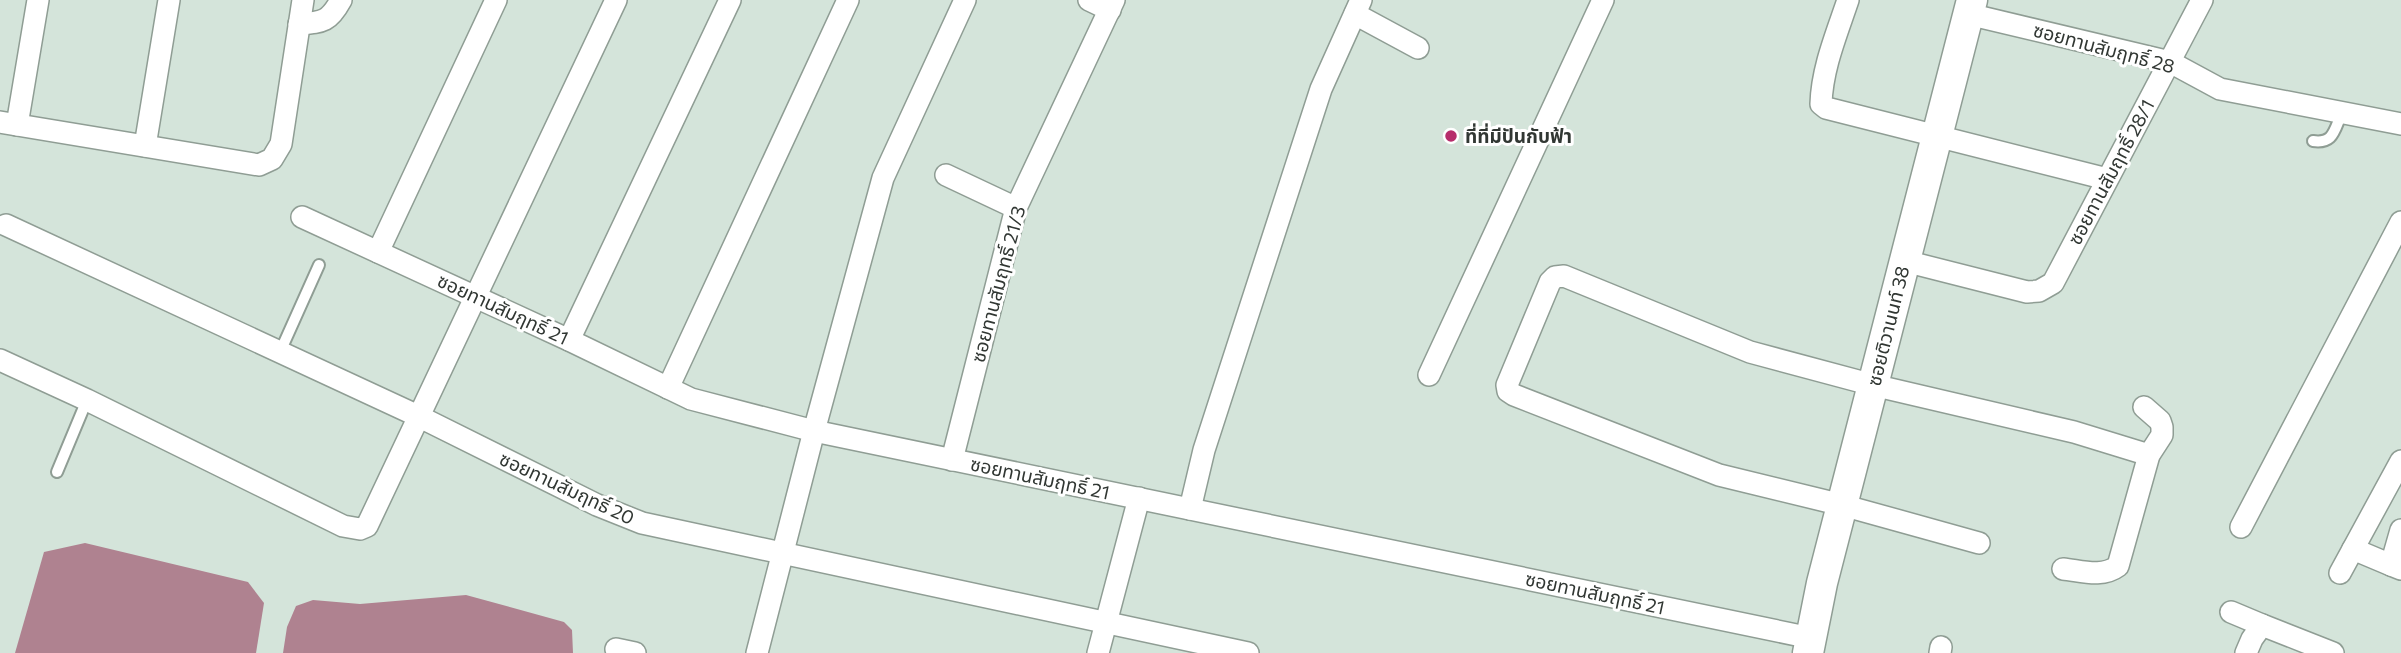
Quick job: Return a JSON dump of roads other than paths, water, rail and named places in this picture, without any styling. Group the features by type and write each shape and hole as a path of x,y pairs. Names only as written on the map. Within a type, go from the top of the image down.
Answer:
{"street":[{"path":"38,0 9,123 258,165 272,159 281,144 303,0"},
{"path":"145,146 169,0"},
{"path":"299,24 319,23 332,16 341,0"},
{"path":"378,252 496,0"},
{"path":"0,360 343,526 367,526 616,0"},
{"path":"569,340 730,0"},
{"path":"668,388 848,0"},
{"path":"757,653 883,178 965,0"},
{"path":"1089,0 1112,5"},
{"path":"1429,375 1603,0"},
{"path":"1849,0 1832,47 1822,94 1822,104 1826,108 2108,180"},
{"name":"ซอยทานสัมฤทธิ์ 28/1","path":"1905,261 2027,292 2039,291 2053,283 2202,0"},
{"name":"ซอยทานสัมฤทธิ์ 21/3","path":"951,460 1016,208 1112,5"},
{"path":"1190,509 1204,450 1321,89 1354,6 1418,48"},
{"name":"ซอยทานสัมฤทธิ์ 28","path":"1970,7 2170,62 2220,89 2401,124"},
{"name":"ซอยติวานนท์ 38","path":"1810,645 1842,505 1970,7"},
{"path":"946,175 1016,208"},
{"name":"ซอยทานสัมฤทธิ์ 21","path":"302,217 569,340 691,400 715,407 814,432 1139,498 1810,645"},
{"path":"2241,527 2401,222"},
{"name":"ซอยทานสัมฤทธิ์ 20","path":"6,225 418,416 597,505 642,523 1248,653"},
{"path":"1979,543 1719,475 1514,395 1508,391 1507,385 1550,282 1555,277 1564,276 1750,352 1873,385 2074,432 2150,456"},
{"path":"2063,569 2109,573 2118,566 2150,456 2162,435 2162,427 2144,407"},
{"path":"2340,573 2401,461"},
{"path":"1098,653 1139,498"},
{"path":"2353,549 2396,567 2401,530"},
{"path":"2231,612 2333,653"},
{"path":"2246,653 2262,625"}],"lane":[{"path":"2313,141 2324,143 2330,139 2342,113"},
{"path":"280,352 319,265"},
{"path":"57,471 87,400"}],"place":[{"name":"ที่ที่มีปันกับฟ้า","path":"1451,136"}]}
